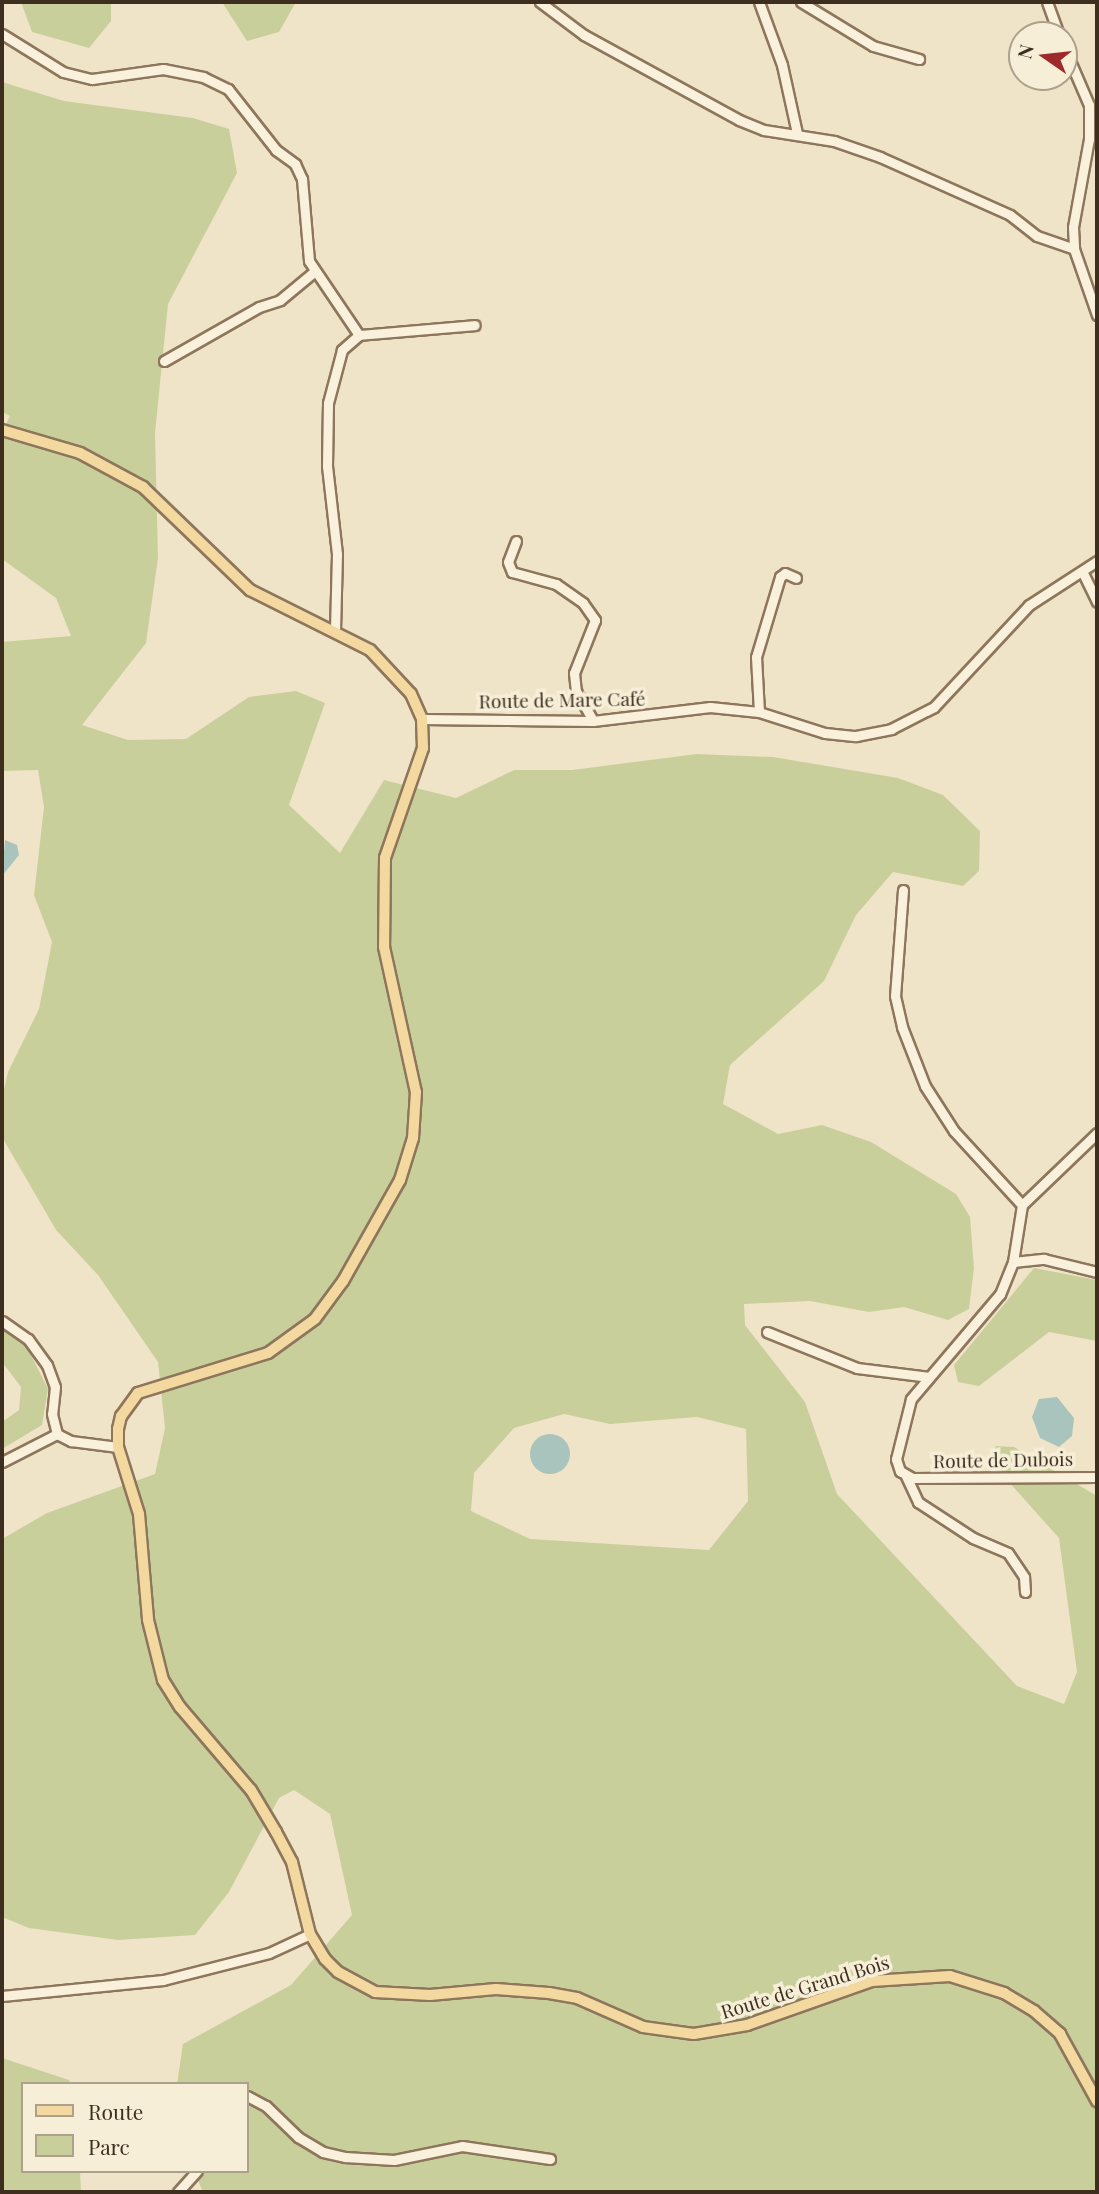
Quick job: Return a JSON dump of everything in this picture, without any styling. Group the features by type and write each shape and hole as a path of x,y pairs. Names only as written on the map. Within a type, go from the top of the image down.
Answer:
{"main road":[{"path":"2,430 80,453 143,487 250,590 287,612 335,629 370,650 394,672 422,719"},
{"name":"Route de Grand Bois","path":"422,719 423,748 385,858 384,947 416,1092 413,1138 400,1180 343,1281 315,1318 268,1353 138,1392 121,1416 118,1447 139,1514 148,1620 163,1680 180,1707 251,1790 276,1832 292,1862 310,1934 338,1972 375,1992 430,1996 496,1989 549,1993 578,1998 643,2027 671,2033 747,2025 895,1976 926,1974 972,1980 1034,2011 1060,2034 1097,2101"}],"street":[{"path":"540,2 584,35 739,120 764,130 797,133 880,157 1010,215 1037,236 1074,249"},
{"path":"759,2 782,65 797,133"},
{"path":"801,2 873,46 919,60"},
{"path":"1050,3 1055,21"},
{"path":"2,34 63,72 92,79 137,71 185,71 228,89 276,150 295,164 302,179 309,261 359,335"},
{"path":"1078,79 1089,105 1089,139 1073,227 1074,249 1097,315"},
{"path":"164,361 259,307 281,300 315,271"},
{"path":"335,629 337,554 327,466 328,403 342,350 359,335 475,325"},
{"path":"516,541 508,562 512,572 556,584 583,603 596,620 574,673 576,691 593,720"},
{"name":"Route de Mare Café","path":"422,719 593,720 710,706 758,712 825,733 856,736 891,729 934,707 1029,605 1083,573 1097,561"},
{"path":"758,712 756,657 771,618 779,577 789,573 796,578"},
{"path":"1083,573 1097,602"},
{"path":"903,890 895,996 902,1027 925,1086 954,1131 1022,1205 1097,1133"},
{"name":"Route de Dubois","path":"1022,1205 1013,1262 988,1312 911,1399 901,1427 897,1459 906,1476 1097,1477"},
{"path":"1013,1262 1044,1259 1097,1272"},
{"path":"2,1321 28,1339 47,1365 55,1387 52,1414 57,1434 71,1441 118,1447"},
{"path":"767,1332 866,1371 929,1377"},
{"path":"2,1462 57,1434"},
{"path":"906,1476 918,1502 973,1538 1008,1553 1024,1577 1025,1592"},
{"path":"2,1996 163,1980 269,1954 310,1934"},
{"path":"248,2097 266,2106 298,2137 323,2152 345,2157 394,2160 462,2146 550,2159"},
{"path":"178,2192 195,2173"}],"green space":[{"path":"21,2 111,2 111,21 89,48 32,32"},
{"path":"222,2 296,2 279,32 247,41"},
{"path":"2,82 64,101 193,118 229,129 237,173 168,304 155,433 158,558 146,643 82,725 128,740 186,739 249,697 296,691 325,703 289,805 340,853 384,780 456,798 514,770 572,770 697,754 773,757 898,778 943,795 980,831 979,871 963,886 893,872 856,915 824,981 730,1065 723,1104 778,1134 822,1125 871,1142 956,1194 970,1217 974,1268 969,1309 948,1320 904,1307 869,1312 810,1301 744,1304 745,1325 805,1402 837,1494 1017,1686 1064,1704 1077,1672 1059,1538 991,1462 996,1446 1014,1447 1097,1496 1097,2192 203,2192 195,2173 248,2173 248,2082 177,2082 183,2044 291,1985 352,1915 330,1814 294,1790 279,1798 229,1892 195,1935 118,1940 29,1928 2,1917 2,1539 47,1513 155,1474 165,1428 158,1362 98,1275 56,1230 2,1137 2,1098 8,1072 39,1009 52,942 34,895 44,807 38,770 2,771 2,642 71,636 56,598 2,559 2,432 10,416 2,412","holes":["564,1414 610,1424 697,1417 746,1429 748,1501 709,1550 530,1539 471,1511 474,1473 514,1428"]},
{"path":"1034,1268 1097,1280 1097,1341 1049,1332 979,1386 958,1382 954,1365"},
{"path":"2,1327 25,1343 48,1389 42,1425 2,1449 2,1422 19,1410 21,1387 2,1362"},
{"path":"2,2058 69,2080 70,2082 21,2082 21,2173 80,2173 81,2192 2,2192"}],"water":[{"path":"5,840 17,845 19,855 2,876"},
{"path":"1057,1397 1074,1418 1072,1436 1059,1447 1040,1438 1032,1417 1039,1399"},
{"path":"550,1434 558,1435 564,1440 569,1446 569,1462 564,1468 558,1473 550,1474 542,1473 536,1468 531,1462 530,1454 531,1446 536,1440 542,1435"}]}
